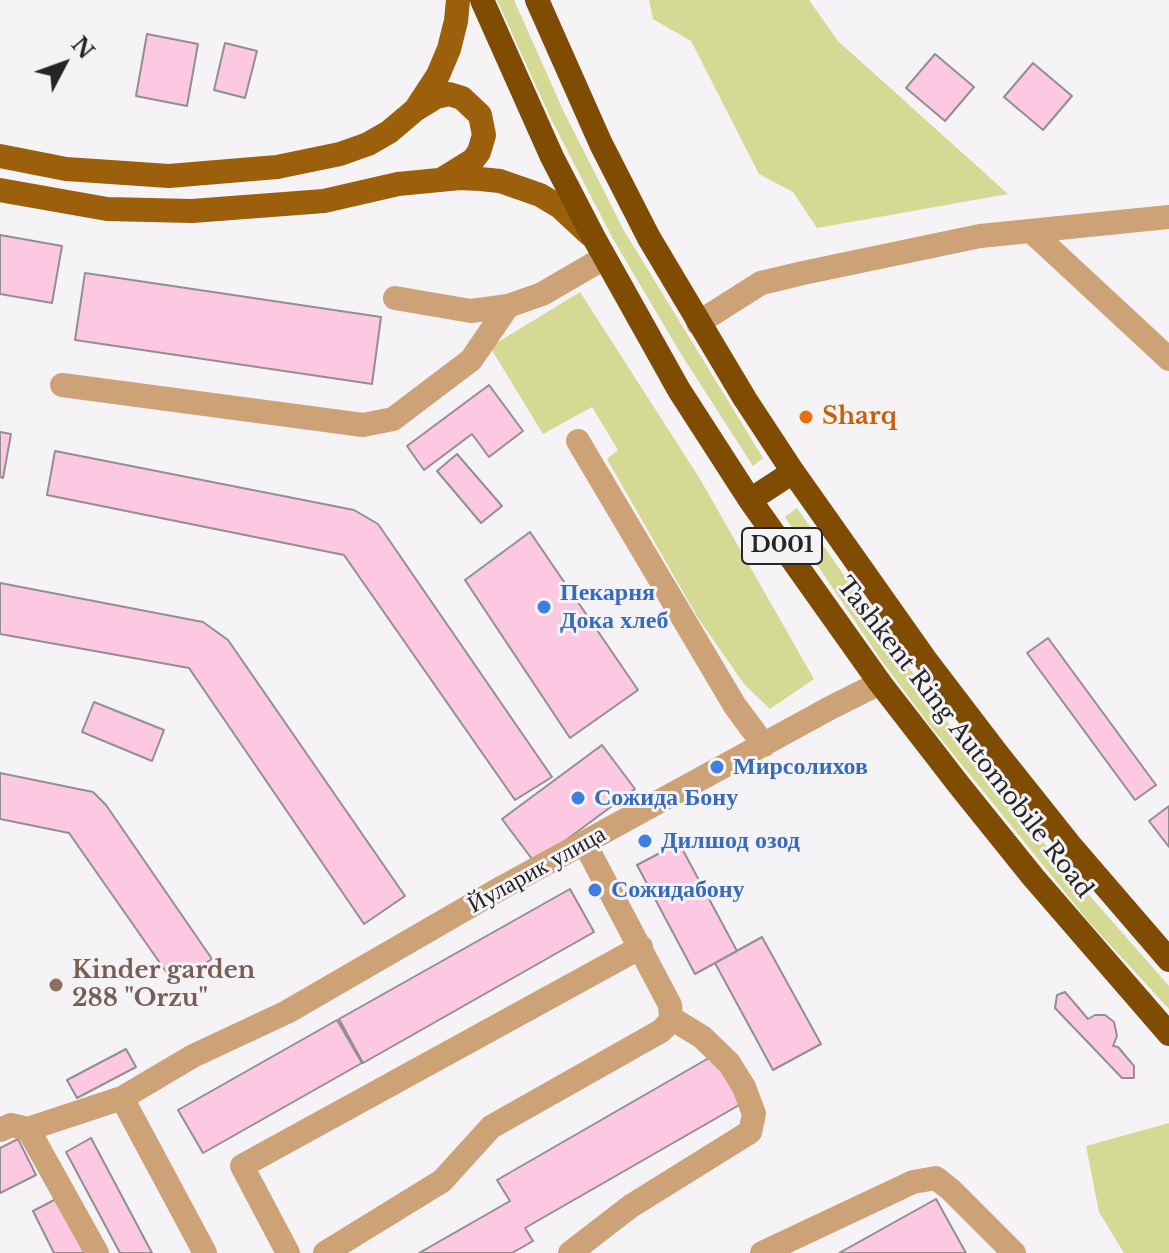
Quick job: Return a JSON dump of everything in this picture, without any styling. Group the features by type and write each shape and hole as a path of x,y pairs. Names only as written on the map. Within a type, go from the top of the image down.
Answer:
{"highway":[{"name":"Tashkent Ring Automobile Road","path":"482,0 546,144 599,248 679,390 750,500 880,683 1033,877 1169,1034"},
{"name":"Tashkent Ring Automobile Road","path":"537,0 601,144 649,238 698,323 793,472 925,659 996,752 1169,960"},
{"path":"750,500 793,472"}],"main road":[{"path":"415,110 438,75 449,49 458,0"},
{"path":"0,156 66,169 127,174 169,176 252,170 300,163 368,144 436,97 449,94 472,105 480,115 484,135 479,152 470,163 442,179"},
{"path":"0,190 107,209 192,211 324,201 398,184 480,179 517,186 560,207 599,248"}],"street":[{"path":"698,323 761,283 980,236 1169,217"},
{"path":"1031,231 1169,359"},
{"path":"395,298 471,311 508,306 542,294 599,248"},
{"path":"62,385 363,425 393,419 471,360 508,306"},
{"path":"578,441 735,706 764,745"},
{"name":"Йуларик улица","path":"0,1130 11,1125 28,1129 122,1098 193,1056 287,1012 503,887 880,683"},
{"path":"325,1253 442,1181 491,1127 661,1031 671,1018 670,1005 585,844"},
{"path":"288,1253 242,1166 641,947"},
{"path":"570,1253 631,1206 750,1132 754,1114 744,1087 729,1063 702,1037 671,1018"},
{"path":"122,1098 205,1253"},
{"path":"28,1129 97,1253"},
{"path":"762,1253 913,1182 936,1178 1014,1253"}],"green space":[{"path":"497,0 514,0 563,110 623,229 763,458 753,466 681,354 613,239 551,119"},
{"path":"649,0 809,0 838,41 1008,194 817,228 793,192 759,174 691,41 653,19"},
{"path":"580,292 700,479 814,679 770,709 744,684 698,618 607,459 618,450 592,407 543,434 490,347"},
{"path":"797,508 942,715 1047,847 1169,986 1169,1009 1089,922 928,723 879,657 785,517"},
{"path":"1169,1123 1169,1253 1124,1253 1099,1212 1086,1146"}],"building":[{"path":"147,34 198,44 187,106 136,96"},
{"path":"225,43 257,51 245,98 214,90"},
{"path":"935,54 974,87 945,121 906,88"},
{"path":"1033,63 1072,96 1043,130 1004,97"},
{"path":"0,235 62,246 52,303 0,294"},
{"path":"85,273 381,317 372,384 75,340"},
{"path":"489,385 523,431 489,457 472,434 424,470 407,446"},
{"path":"0,432 11,434 3,478 0,477"},
{"path":"55,451 354,510 378,524 552,777 515,800 344,555 47,495"},
{"path":"457,454 502,506 481,523 437,471"},
{"path":"530,532 638,690 570,738 465,580"},
{"path":"0,583 203,622 228,640 405,896 364,924 189,668 0,634"},
{"path":"1048,638 1156,785 1135,800 1027,653"},
{"path":"94,702 164,730 152,761 82,732"},
{"path":"602,745 635,789 535,863 502,819"},
{"path":"0,773 93,792 106,805 212,959 174,983 69,833 0,819"},
{"path":"1169,806 1169,847 1149,821"},
{"path":"679,843 737,951 695,974 637,865"},
{"path":"570,889 594,932 363,1063 339,1019"},
{"path":"762,937 821,1044 773,1070 715,963"},
{"path":"1065,992 1088,1019 1105,1015 1114,1022 1117,1036 1113,1046 1118,1047 1134,1066 1134,1078 1122,1078 1055,1008 1057,995"},
{"path":"337,1020 362,1063 203,1153 178,1110"},
{"path":"126,1049 136,1067 77,1098 67,1080"},
{"path":"714,1055 741,1104 525,1228 533,1241 512,1253 419,1253 510,1201 497,1180"},
{"path":"91,1138 152,1253 120,1253 66,1152"},
{"path":"18,1139 36,1175 0,1193 0,1148"},
{"path":"60,1197 88,1253 54,1253 33,1211"},
{"path":"936,1199 966,1253 839,1253"}],"place":[{"name":"Sharq","path":"806,417"},
{"name":"Пекарня Дока хлеб","path":"544,607"},
{"name":"Мирсолихов","path":"717,767"},
{"name":"Сожида Бону","path":"578,798"},
{"name":"Дилшод озод","path":"645,841"},
{"name":"Сожидабону","path":"595,890"},
{"name":"Kinder garden 288 \"Orzu\"","path":"56,985"}]}
